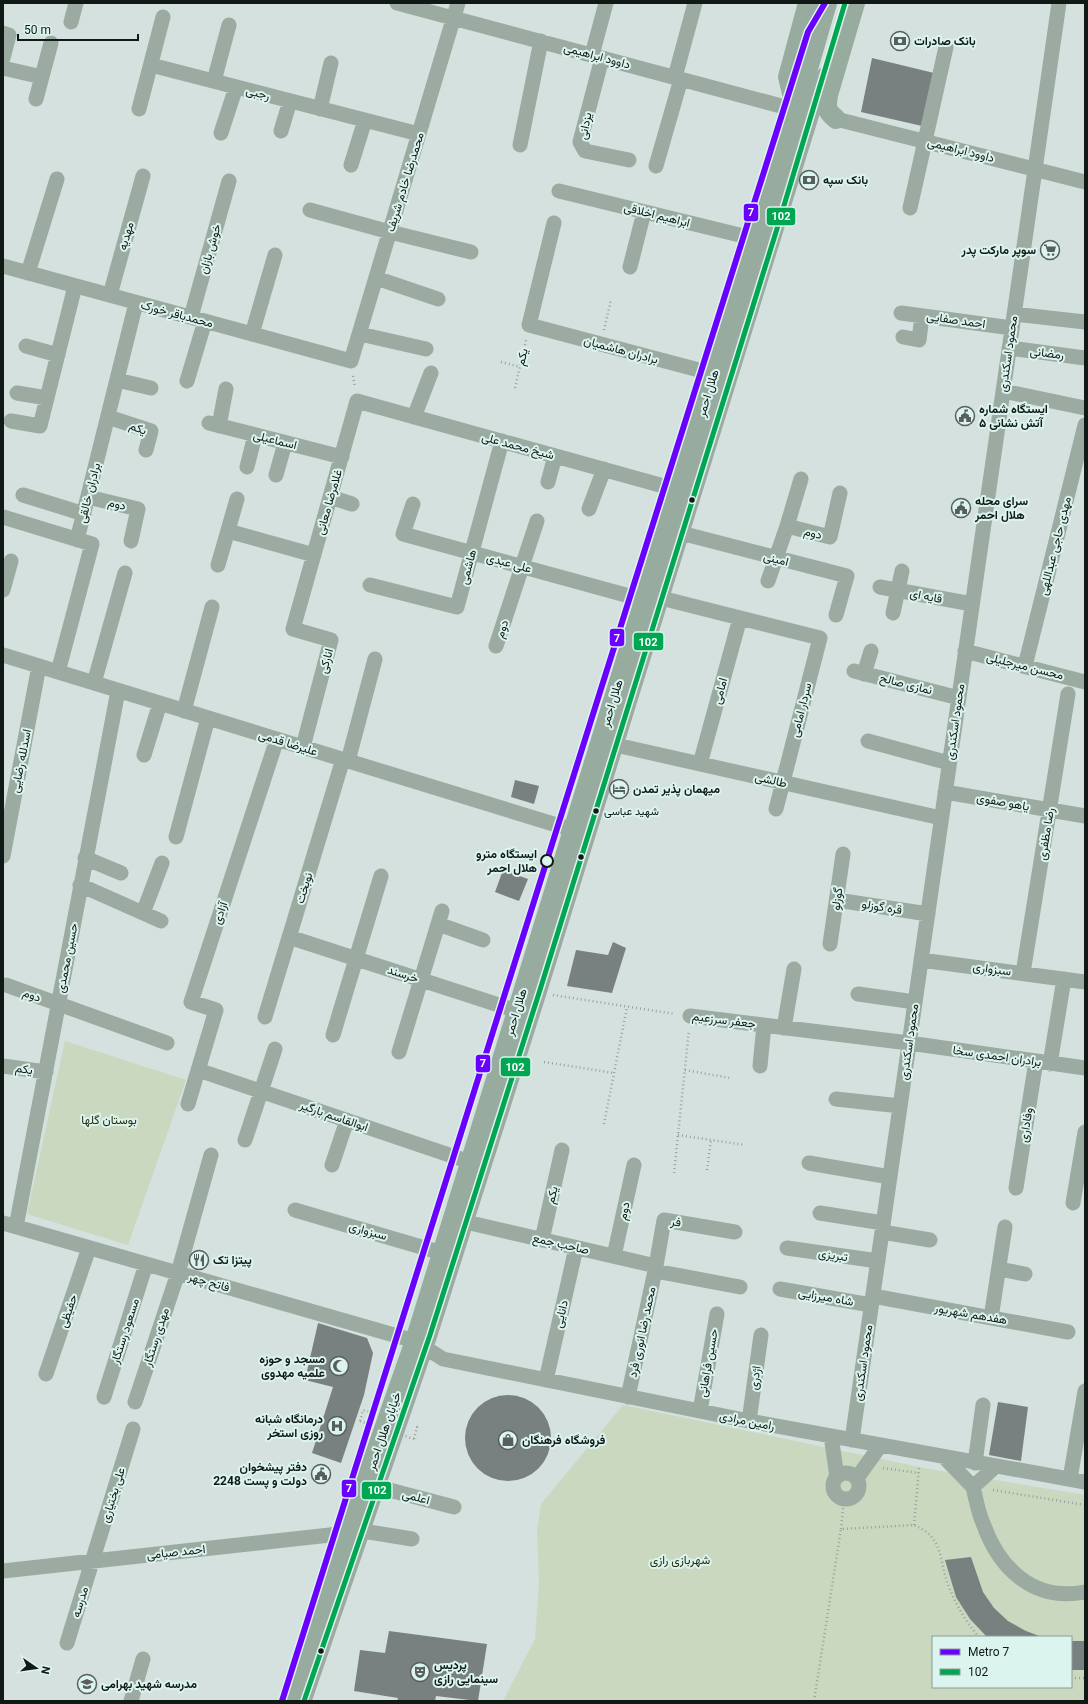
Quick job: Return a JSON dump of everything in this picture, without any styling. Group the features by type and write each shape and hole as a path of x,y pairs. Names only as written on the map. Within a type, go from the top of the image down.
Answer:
{"main road":[{"path":"796,110 788,77 808,3"},
{"name":"هلال احمر","path":"420,1345 442,1253 573,830 608,743 650,598 674,531 678,490 796,110 818,67 827,3"},
{"path":"836,119 828,112 828,95 855,3"},
{"name":"خیابان هلال احمر","path":"288,1701 355,1532 420,1345"}],"street":[{"path":"70,22 76,3"},
{"name":"داوود ابراهیمی","path":"397,3 796,110"},
{"name":"محمدرضا خادم شریف","path":"351,362 458,3"},
{"name":"یزدانی","path":"606,3 580,142 585,151 629,160"},
{"path":"656,166 695,3"},
{"path":"674,531 818,67 845,3"},
{"name":"محمود اسکندری","path":"852,1440 1059,3"},
{"path":"139,109 163,17"},
{"path":"214,81 229,25"},
{"path":"3,58 6,34"},
{"path":"520,145 540,41"},
{"path":"36,99 51,43"},
{"path":"910,208 946,47"},
{"path":"320,109 331,63"},
{"name":"رجبی","path":"151,65 419,134"},
{"path":"3,68 42,77"},
{"path":"221,133 236,87"},
{"path":"281,131 290,101"},
{"name":"داوود ابراهیمی","path":"836,119 1085,182"},
{"path":"351,165 365,120"},
{"name":"مهدیه","path":"110,295 143,176"},
{"path":"28,273 57,179"},
{"name":"خوش بازان","path":"187,382 198,319 230,181"},
{"name":"ابراهیم اخلاقی","path":"559,191 756,239"},
{"path":"310,210 471,252"},
{"path":"630,266 644,212"},
{"path":"529,325 554,223"},
{"path":"252,334 275,255"},
{"name":"محمدباقر خورک","path":"3,266 351,362"},
{"path":"376,278 438,299"},
{"path":"11,421 40,426 75,286"},
{"name":"برادران خالقی","path":"58,672 92,544 77,540 136,303"},
{"name":"احمد صفایی","path":"901,313 922,316 1013,321 1085,322"},
{"path":"903,337 919,340 922,316"},
{"name":"برادران هاشمیان","path":"529,325 714,374"},
{"path":"360,334 426,349"},
{"path":"26,346 58,355"},
{"name":"رمضانی","path":"1009,348 1085,358"},
{"path":"414,417 432,373"},
{"path":"117,380 151,388"},
{"name":"اسماعیلی","path":"226,389 214,425 342,457"},
{"path":"1003,391 1085,408"},
{"path":"17,393 47,398"},
{"name":"شیخ محمد علی","path":"357,401 678,490"},
{"name":"غلامرضا معانی","path":"301,602 357,401"},
{"name":"یکم","path":"108,417 151,431 146,450"},
{"name":"مهدی حاجی عبداللهی","path":"1025,666 1085,425"},
{"path":"247,467 256,435"},
{"name":"هاشمی","path":"370,585 457,607 502,441"},
{"path":"276,475 286,443"},
{"path":"548,482 555,456"},
{"path":"589,509 604,469"},
{"path":"768,581 801,479"},
{"name":"دوم","path":"787,526 830,537 840,493"},
{"path":"23,495 84,514"},
{"name":"دوم","path":"88,497 138,509 131,541"},
{"path":"330,497 352,504"},
{"path":"218,565 237,499"},
{"name":"علی عبدی","path":"413,504 403,534 650,598"},
{"path":"3,518 77,540"},
{"path":"522,566 537,521"},
{"path":"228,531 314,555"},
{"name":"امینی","path":"674,531 776,559 847,576 836,615"},
{"path":"3,590 11,561"},
{"name":"دوم","path":"496,646 522,566"},
{"path":"893,613 902,571"},
{"path":"94,683 125,573"},
{"name":"قایه ای","path":"880,587 972,604"},
{"path":"650,598 740,618"},
{"name":"انارکی","path":"301,602 293,629 331,640 303,747"},
{"path":"184,711 212,607"},
{"name":"سردار امامی","path":"740,618 820,638 776,809"},
{"name":"امامی","path":"700,764 740,618"},
{"name":"نمازی صالح","path":"871,651 859,672 959,698"},
{"name":"محسن میرجلیلی","path":"965,651 1085,682"},
{"name":"علیرضا قدمی","path":"3,655 573,830"},
{"name":"نوبخت","path":"265,1017 375,659"},
{"name":"اسدلله رضایی","path":"3,856 39,666"},
{"name":"حسین محمدی","path":"10,1225 46,1072 85,858 118,691"},
{"name":"رضا مظفری","path":"1023,973 1068,694"},
{"path":"144,755 160,703"},
{"path":"176,837 208,718"},
{"name":"آزادی","path":"198,1070 216,1010 191,1002 277,739"},
{"path":"868,741 949,763"},
{"path":"304,1701 355,1532 378,1487 420,1345 466,1222 539,993 608,743"},
{"name":"طالشی","path":"608,743 941,818"},
{"name":"یاهو صفوی","path":"945,792 1085,816"},
{"name":"گوزلو","path":"830,944 843,854"},
{"path":"85,858 122,873"},
{"path":"143,913 162,863"},
{"path":"333,1035 380,876"},
{"path":"80,885 161,921"},
{"name":"قره گوزلو","path":"837,900 928,914"},
{"path":"399,1052 440,917 482,940"},
{"name":"خرسند","path":"289,936 517,1011"},
{"name":"سبزواری","path":"921,960 1085,982"},
{"path":"784,1028 794,969"},
{"path":"1043,1062 1064,979"},
{"name":"دوم","path":"6,985 167,1043"},
{"path":"858,994 915,1002"},
{"name":"جعفر سرزعیم","path":"690,1016 909,1043"},
{"path":"760,1066 764,1025"},
{"name":"برادران احمدی سخا","path":"909,1043 1085,1068"},
{"path":"245,1140 275,1049"},
{"name":"وفاداری","path":"1016,1188 1043,1062"},
{"name":"یکم","path":"3,1066 46,1072"},
{"path":"188,1104 198,1070"},
{"name":"ابوالقاسم بارگیر","path":"198,1070 470,1162"},
{"path":"836,1099 900,1106"},
{"path":"332,1165 347,1120"},
{"path":"1074,1203 1085,1132"},
{"name":"یکم","path":"542,1240 562,1150"},
{"name":"مهدی رستگار","path":"135,1402 178,1273 211,1155"},
{"path":"810,1163 890,1177"},
{"name":"دوم","path":"614,1256 634,1165"},
{"name":"سبزواری","path":"295,1210 442,1253"},
{"path":"820,1213 883,1227 930,1240"},
{"name":"فر","path":"656,1269 664,1220 735,1232"},
{"name":"صاحب جمع","path":"466,1222 614,1256 656,1269"},
{"name":"فاتح چهر","path":"10,1225 420,1345"},
{"path":"991,1318 1005,1228"},
{"name":"حفیظی","path":"46,1374 89,1248"},
{"name":"دانایی","path":"546,1380 576,1248"},
{"name":"تبریزی","path":"787,1248 878,1261"},
{"name":"مسعود رستگار","path":"104,1397 146,1264"},
{"path":"656,1269 740,1286"},
{"name":"محمد رضا انوری فرد","path":"628,1397 656,1269"},
{"path":"999,1269 1025,1274"},
{"name":"شاه میرزایی","path":"780,1289 872,1300"},
{"name":"هفدهم شهریور","path":"872,1300 991,1318 1068,1332"},
{"name":"حسین فراهانی","path":"700,1412 716,1314"},
{"name":"اژدری","path":"749,1422 761,1335"},
{"name":"رامین مرادی","path":"420,1345 443,1359 700,1412 880,1446 1085,1482"},
{"path":"1070,1479 1085,1391"},
{"path":"975,1463 983,1404"},
{"name":"علی بختیاری","path":"92,1561 133,1429"},
{"path":"831,1436 837,1477"},
{"path":"857,1478 880,1446"},
{"path":"944,1457 973,1487 982,1523 992,1545 999,1556 1016,1575 1037,1589 1049,1593 1061,1595 1085,1592"},
{"path":"973,1487 996,1466"},
{"path":"847,1473 857,1478 859,1484 858,1493 849,1499 844,1499 836,1495 834,1491 834,1482 837,1477 847,1473"},
{"name":"اعلمی","path":"378,1487 454,1507"},
{"name":"احمد صیامی","path":"3,1571 355,1532 412,1539"},
{"name":"مدرسه","path":"67,1643 92,1561"},
{"path":"131,1701 143,1659"}],"path":[{"path":"600,344 611,300"},
{"name":"یکم","path":"516,388 529,325"},
{"path":"351,362 357,401"},
{"path":"501,362 520,367"},
{"name":"جعفر سرزعیم","path":"539,993 690,1016"},
{"path":"604,1124 627,1007"},
{"path":"674,1172 690,1016"},
{"path":"544,1062 614,1072"},
{"path":"685,1070 730,1078"},
{"path":"678,1135 745,1145"},
{"path":"707,1170 711,1140"},
{"path":"363,1410 360,1421 414,1439 417,1427"},
{"path":"914,1525 920,1453"},
{"path":"867,1465 918,1473"},
{"path":"973,1487 1085,1505"},
{"path":"814,1701 841,1529 844,1499"},
{"path":"841,1529 914,1525 931,1535 937,1545 948,1586 960,1611 978,1636"},
{"path":"1072,1678 1085,1678"}],"green space":[{"name":"بوستان گلها","path":"65,1041 186,1080 128,1245 27,1214"},
{"name":"شهربازی رازی","path":"623,1405 929,1469 1085,1495 1085,1701 503,1701 535,1639 539,1583 537,1530 541,1504"}],"building":[{"path":"872,58 934,73 922,126 861,112"},
{"path":"515,780 539,786 534,804 511,797"},
{"path":"503,870 528,879 519,901 495,892"},
{"path":"613,942 626,948 612,993 567,986 576,950 608,955"},
{"name":"مسجد و حوزه علمیه مهدوی","path":"318,1323 367,1338 373,1353 364,1395 341,1463 312,1453 333,1387 305,1380"},
{"name":"فروشگاه فرهنگان","path":"500,1395 516,1395 525,1398 539,1407 548,1421 551,1430 551,1446 548,1455 539,1469 525,1478 516,1481 500,1481 484,1474 477,1469 472,1462 465,1446 465,1430 472,1414 477,1407 484,1402"},
{"path":"998,1402 1028,1407 1021,1461 989,1455"},
{"path":"971,1557 983,1592 994,1608 1008,1621 1026,1631 1039,1636 986,1636 970,1619 956,1597 945,1560"},
{"name":"پردیس سینمایی رازی","path":"389,1631 487,1644 478,1701 436,1696 435,1701 397,1701 398,1698 354,1691 360,1650 385,1653"},
{"path":"1072,1641 1085,1641 1085,1670 1072,1670"}],"metro line":[{"name":"7","path":"282,1701 808,32 825,3"}],"transit line":[{"name":"102","path":"304,1701 430,1335 539,993 776,232 845,3"}],"place":[{"name":"بانک صادرات","path":"900,41"},
{"name":"بانک سپه","path":"809,180"},
{"name":"سوپر مارکت پدر","path":"1050,250"},
{"name":"ایستگاه شماره ۵ آتش نشانی","path":"965,416"},
{"name":"سرای محله هلال احمر","path":"961,508"},
{"name":"میهمان پذیر تمدن","path":"619,789"},
{"name":"شهید عباسی","path":"596,811"},
{"name":"ایستگاه مترو هلال احمر","path":"547,861"},
{"name":"پیتزا تک","path":"199,1260"},
{"name":"مسجد و حوزه علمیه مهدوی","path":"339,1366"},
{"name":"درمانگاه شبانه روزی استخر","path":"337,1426"},
{"name":"فروشگاه فرهنگان","path":"508,1440"},
{"name":"دفتر پیشخوان دولت و پست 2248","path":"321,1474"},
{"name":"پردیس سینمایی رازی","path":"420,1672"},
{"name":"مدرسه شهید بهرامی","path":"87,1684"}]}
